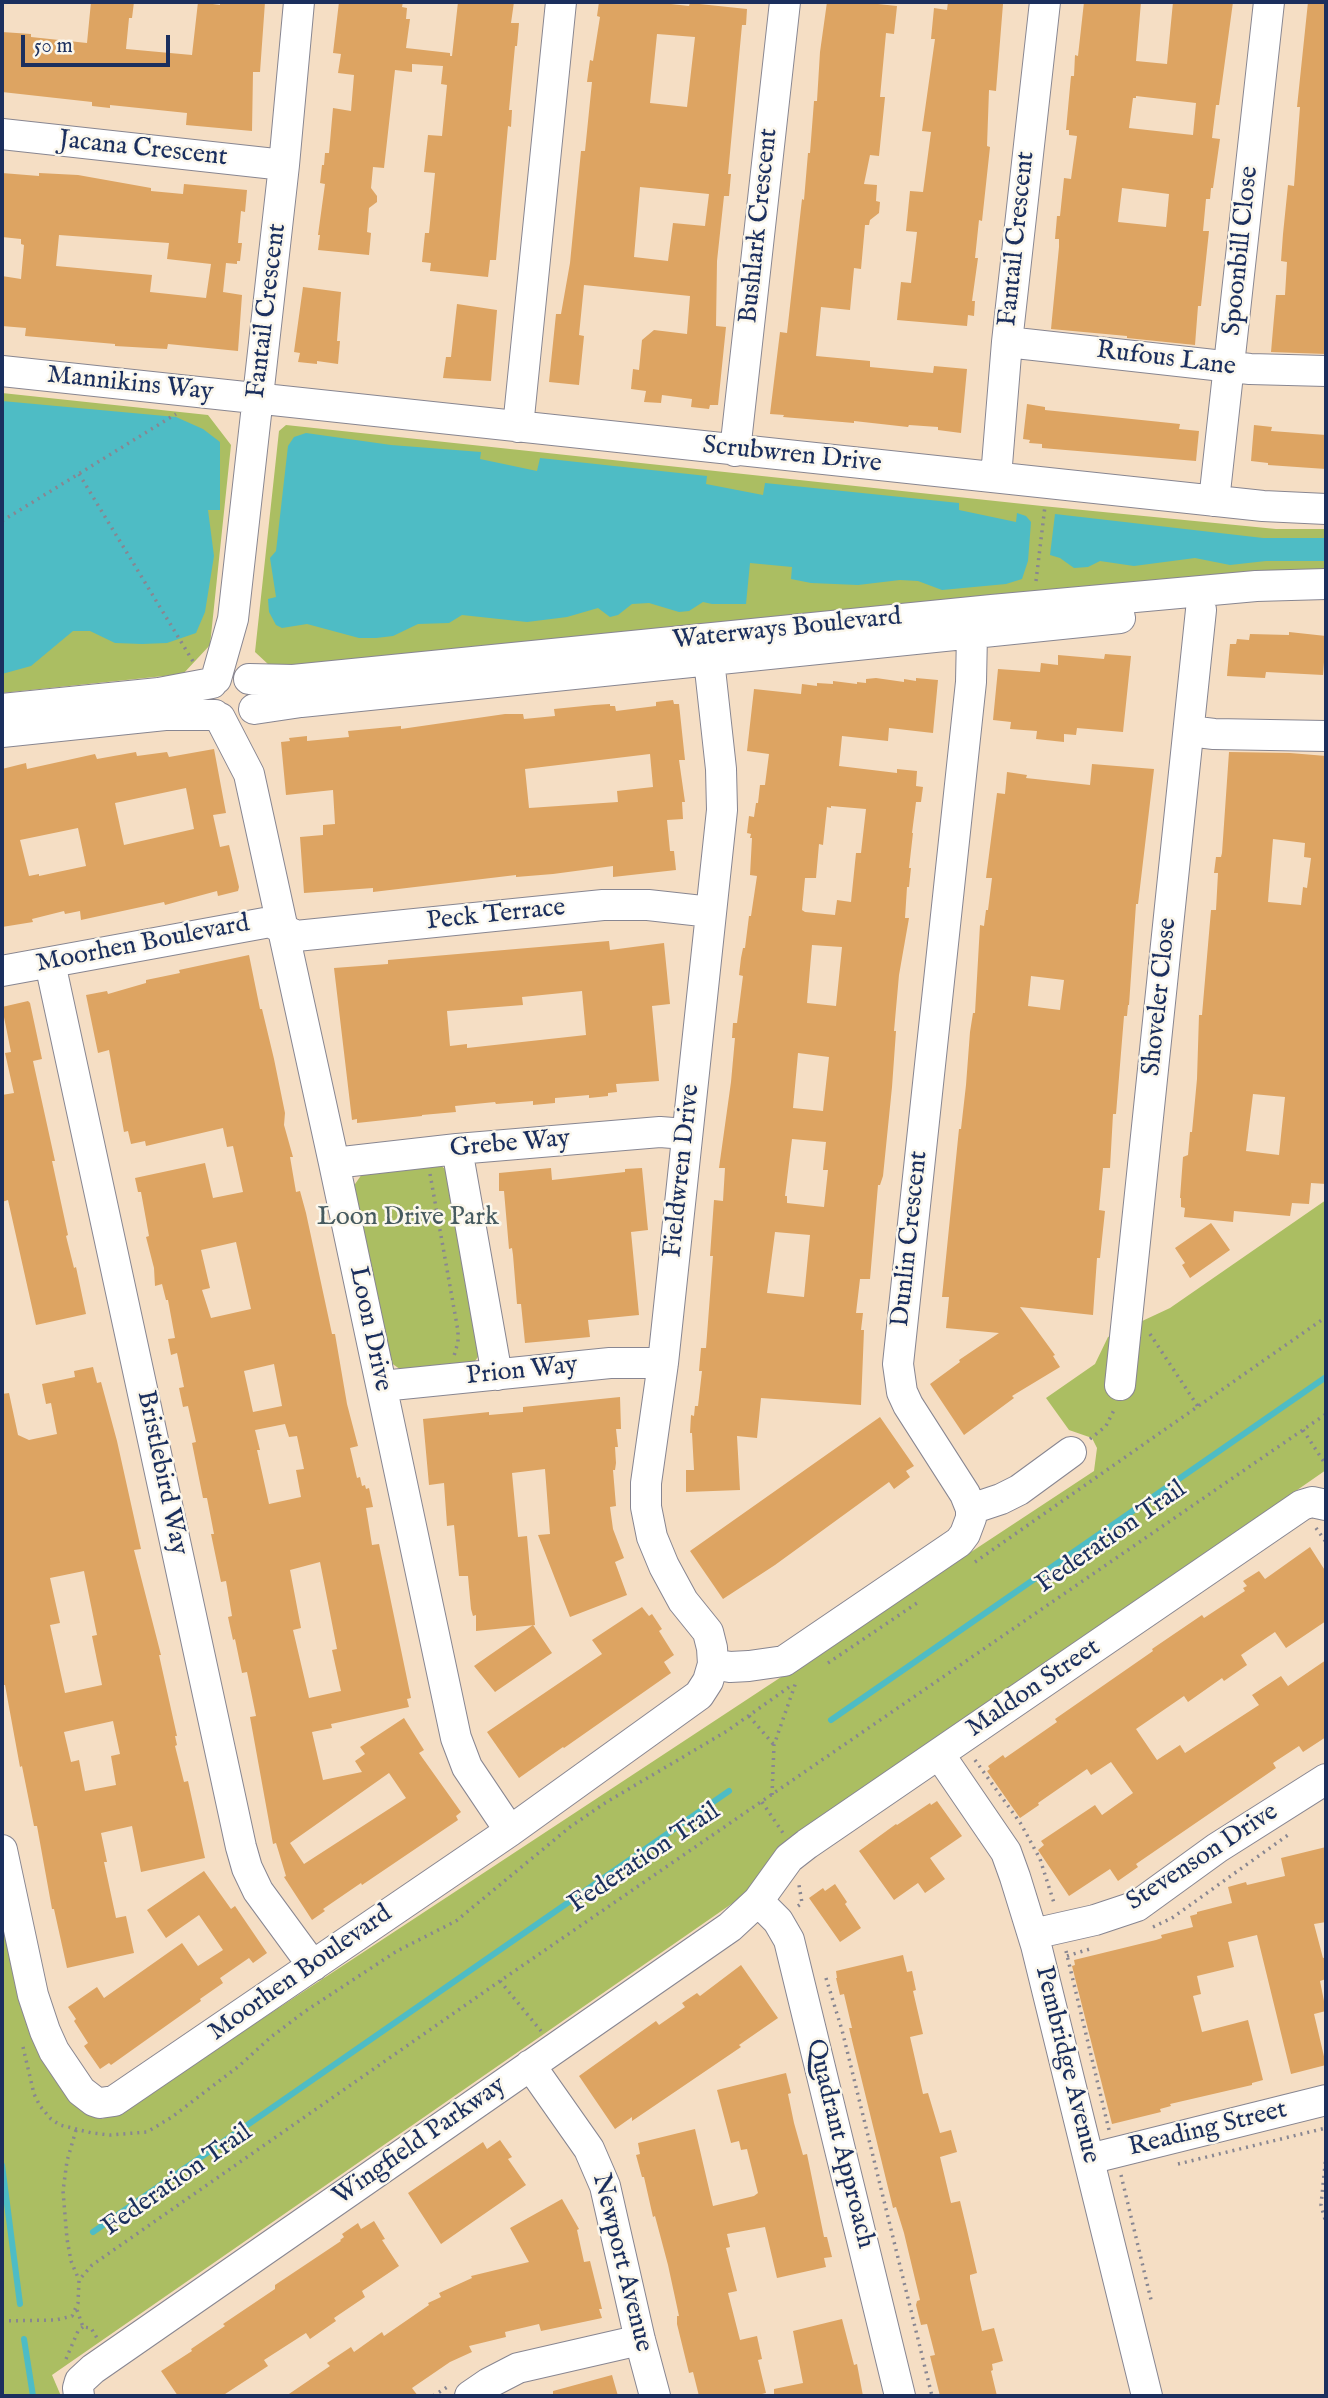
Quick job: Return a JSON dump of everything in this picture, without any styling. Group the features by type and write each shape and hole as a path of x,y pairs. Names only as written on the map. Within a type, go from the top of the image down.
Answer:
{"street":[{"name":"Fantail Crescent","path":"248,678 238,658 233,620 284,165 299,2"},
{"path":"518,427 561,2"},
{"name":"Bushlark Crescent","path":"735,451 785,2"},
{"name":"Fantail Crescent","path":"996,477 1007,342 1045,2"},
{"name":"Spoonbill Close","path":"1214,501 1269,2"},
{"name":"Jacana Crescent","path":"2,134 284,165"},
{"name":"Rufous Lane","path":"1007,342 1229,367 1326,371"},
{"name":"Mannikins Way","path":"2,371 258,399"},
{"name":"Scrubwren Drive","path":"258,399 1214,501 1326,509"},
{"name":"Waterways Boulevard","path":"248,678 293,680 992,610 1256,586 1326,584"},
{"name":"Waterways Boulevard","path":"253,711 301,702 1201,610 1265,604 1326,605"},
{"name":"Shoveler Close","path":"1120,1385 1201,610"},
{"name":"Fantail Crescent","path":"208,676 233,620"},
{"name":"Dunlin Crescent","path":"971,1508 954,1476 908,1405 902,1392 898,1364 971,682 972,634"},
{"name":"Fieldwren Drive","path":"709,660 723,795 663,1363 646,1483 648,1522 657,1552 683,1601 708,1632 713,1664"},
{"path":"2,709 159,693 208,676 232,673 248,678 257,693 253,711 236,722 217,717 166,715 2,732"},
{"path":"208,676 208,700 217,717"},
{"name":"Loon Drive","path":"249,774 253,711"},
{"name":"Loon Drive","path":"217,717 249,774 456,1738 467,1767 510,1830"},
{"path":"1189,731 1326,736"},
{"name":"Peck Terrace","path":"283,930 296,936 627,904 711,912"},
{"name":"Moorhen Boulevard","path":"2,971 270,922 283,930"},
{"name":"Bristlebird Way","path":"50,963 241,1847 258,1891 313,1966"},
{"name":"Grebe Way","path":"334,1163 457,1149 660,1132 686,1134"},
{"path":"457,1149 497,1375"},
{"name":"Prion Way","path":"382,1386 610,1363 663,1363"},
{"path":"713,1664 730,1667 784,1661 959,1542 968,1527 971,1508 1019,1490 1070,1452"},
{"name":"Maldon Street","path":"758,1901 796,1852 1302,1505 1312,1502 1318,1513"},
{"name":"Moorhen Boulevard","path":"2,1850 39,2016 54,2051 81,2091 94,2101 108,2103 120,2099 313,1966 699,1695 708,1681 713,1664"},
{"name":"Pembridge Avenue","path":"939,1754 1006,1852 1033,1934 1147,2396"},
{"name":"Stevenson Drive","path":"1033,1934 1095,1920 1137,1906 1217,1848 1326,1779"},
{"name":"Wingfield Parkway","path":"79,2389 93,2369 730,1927 758,1901"},
{"name":"Quadrant Approach","path":"758,1901 778,1920 789,1940 900,2396"},
{"name":"Newport Avenue","path":"530,2065 589,2149 605,2186 655,2396"},
{"name":"Reading Street","path":"1089,2159 1326,2100"},
{"path":"470,2396 518,2368 640,2340"}],"path":[{"path":"2,521 181,410"},
{"path":"79,474 186,648 208,676"},
{"path":"1035,585 1045,503"},
{"path":"430,1172 459,1337 454,1356 455,1379"},
{"path":"1127,1323 1144,1327 1199,1408"},
{"path":"1070,1452 1106,1426 1116,1405 1120,1385"},
{"name":"Federation Trail","path":"79,2280 92,2265 500,1981 1326,1414"},
{"path":"1303,1430 1326,1465"},
{"path":"1318,1513 1326,1542"},
{"path":"772,1795 774,1745 796,1680"},
{"path":"749,1716 774,1745"},
{"path":"974,1758 1021,1824 1040,1858 1057,1911"},
{"path":"762,1802 796,1852"},
{"path":"822,1966 842,2030 932,2396"},
{"path":"500,1981 555,2048"},
{"path":"1172,2166 1326,2128"},
{"path":"76,2130 67,2161 63,2191 67,2239 71,2261 79,2280 76,2309 83,2327"},
{"path":"1326,2155 1321,2205 1326,2223"},
{"path":"1121,2178 1134,2175"},
{"path":"2,2321 67,2318 76,2309"}],"green space":[{"path":"2,393 208,415 231,445 210,645 183,674 2,693"},
{"path":"286,425 1042,506 1276,529 1326,529 1326,574 318,666 269,665 255,652 279,431"},
{"name":"Loon Drive Park","path":"440,1165 449,1172 480,1354 468,1365 401,1370 390,1362 353,1187 362,1174"},
{"path":"1326,1200 1326,1470 799,1836 743,1896 52,2375 61,2396 2,2396 2,1902 89,2115 101,2119 116,2115 1094,1471 1097,1448 1092,1438 1069,1430 1046,1398 1095,1364 1108,1337 1170,1308"}],"water":[{"path":"2,401 176,417 203,429 220,442 220,510 208,510 214,556 205,612 196,633 167,643 142,644 115,643 90,631 73,631 31,666 2,674"},
{"path":"306,433 391,445 481,452 480,459 537,471 540,458 707,476 706,484 763,495 765,483 959,503 959,510 1016,522 1017,513 1026,516 1031,522 1028,561 1022,579 1006,584 942,590 918,581 900,580 858,585 811,583 791,579 792,567 750,563 746,604 703,602 689,611 679,612 649,603 632,604 618,615 610,617 598,608 567,617 527,622 462,615 449,623 418,624 393,636 376,638 359,638 307,624 282,628 276,625 269,612 268,599 276,597 270,558 276,551 288,446 294,437"},
{"path":"1055,514 1263,538 1326,538 1326,561 1266,561 1230,565 1195,558 1134,566 1100,561 1088,567 1074,568 1060,558 1050,555"}],"building":[{"path":"91,2 134,2 132,18 129,18 126,49 192,55 198,2 220,5 220,2 265,2 260,72 253,72 252,131 186,125 187,113 110,105 110,108 92,106 92,102 2,92 2,32 87,43"},
{"path":"339,2 403,2 402,7 407,8 406,19 410,19 406,48 450,53 452,56 458,2 514,2 511,23 519,23 509,110 512,110 511,127 508,126 496,260 490,260 488,277 430,271 431,263 422,262 425,233 429,233 435,173 424,172 428,135 442,136 447,85 441,84 443,66 412,64 412,72 395,70 384,168 373,167 371,188 377,196 377,202 369,208 369,255 318,250 325,184 320,183 325,153 329,153 333,108 351,111 354,75 338,73 341,54 333,53"},
{"path":"599,2 653,2 689,6 690,3 747,9 746,25 742,25 728,174 731,174 729,196 724,196 717,261 716,326 726,327 718,405 710,405 709,409 691,407 692,399 662,395 661,403 644,402 646,391 631,389 633,369 639,370 642,340 654,330 687,334 690,296 584,285 579,335 584,336 579,385 549,382 556,314 561,314 570,263 581,151 585,151 592,82 587,82 600,17 597,16","holes":["657,34 695,37 687,107 650,103","640,187 709,194 705,226 673,223 668,261 634,257"]},
{"path":"827,2 897,6 894,34 886,33 880,97 885,97 879,156 870,155 864,184 877,185 876,201 880,202 879,213 870,220 869,225 865,225 861,269 854,268 850,310 821,307 816,356 870,361 870,367 933,373 934,366 967,369 961,433 938,430 938,427 854,423 770,414 780,332 787,333"},
{"path":"948,2 1003,4 996,91 989,90 987,146 990,147 975,258 978,258 972,301 975,301 974,316 968,315 967,326 897,320 901,282 911,283 917,232 906,231 910,191 923,192 931,132 922,131 935,39 931,39 934,8 947,10"},
{"path":"1084,2 1141,2 1136,61 1167,64 1173,2 1233,2 1212,138 1220,139 1213,188 1210,199 1206,199 1203,231 1209,231 1195,345 1051,329 1059,247 1059,239 1055,239 1057,216 1060,216 1064,178 1071,179 1077,136 1069,135 1069,130 1066,130 1071,76 1074,76 1075,55 1078,56","holes":["1136,96 1196,103 1193,135 1129,128 1133,98","1122,188 1169,194 1166,227 1118,222"]},
{"path":"1308,2 1326,2 1326,354 1271,352 1276,295 1285,295 1287,262 1281,261 1283,234 1288,185 1294,186 1300,107 1297,107"},
{"path":"2,173 78,175 151,188 151,191 183,194 184,184 247,190 245,212 241,211 238,243 242,243 240,261 237,261 237,264 226,263 223,292 242,295 238,351 168,344 167,349 115,346 25,336 26,328 2,326 2,276 21,279 24,245 21,244 21,239 2,237","holes":["59,235 169,243 167,259 211,264 206,298 150,292 152,275 56,266"]},
{"path":"303,287 341,292 338,364 298,362 300,353 294,352"},
{"path":"457,304 497,310 491,381 443,378 446,357 451,357"},
{"path":"1027,404 1045,407 1045,410 1180,424 1179,429 1199,431 1196,461 1042,448 1042,444 1029,443 1030,440 1023,439"},
{"path":"1254,425 1272,427 1271,431 1326,435 1326,469 1268,465 1251,461"},
{"path":"1289,632 1326,636 1323,675 1266,672 1265,678 1227,676 1230,644 1236,644 1237,639 1249,640 1250,634 1289,635"},
{"path":"1105,654 1131,656 1123,732 1077,728 1076,735 1064,734 1064,742 1036,739 1037,731 1010,729 1011,722 993,720 998,669 1040,672 1041,663 1058,665 1058,655 1104,659"},
{"path":"916,678 938,680 933,733 889,728 888,741 842,736 839,766 897,773 897,769 917,771 916,786 923,787 921,802 916,802 912,833 905,918 909,918 899,975 892,1087 883,1176 878,1185 870,1279 860,1279 856,1313 863,1313 861,1330 864,1330 861,1405 761,1398 757,1438 737,1436 740,1490 686,1492 686,1470 694,1470 691,1415 694,1416 695,1406 698,1406 702,1371 699,1371 701,1348 706,1348 714,1200 723,1201 725,1168 719,1168 731,1082 735,1038 732,1038 733,1023 737,1023 743,976 739,975 741,958 757,876 750,875 752,838 751,834 747,833 749,816 754,817 758,803 760,785 765,785 769,754 747,751 754,689 801,694 802,684 817,686 817,683 833,684 833,681 857,684 866,683 866,679 904,682 904,679 916,681","holes":["827,807 866,809 861,853 856,853 851,902 837,900 835,915 805,912 802,910 805,878 816,878 819,844 823,845","812,945 842,947 836,1006 807,1003","798,1053 829,1057 823,1111 793,1108","792,1139 826,1142 823,1170 828,1170 824,1207 787,1203","775,1232 810,1235 804,1297 767,1293"]},
{"path":"673,700 674,704 679,704 685,760 679,760 685,802 682,802 683,819 667,820 670,851 674,851 676,870 613,877 613,866 373,892 373,888 304,893 300,837 323,835 323,825 335,824 333,790 286,795 281,742 307,736 307,741 349,737 348,731 401,726 401,729 505,714 523,714 524,719 555,716 554,709 594,705 610,704 615,706 616,711 656,706 656,702","holes":["650,754 653,787 617,791 618,802 529,808 525,769"]},
{"path":"214,749 226,813 213,815 220,847 229,845 238,891 218,896 217,891 165,905 164,902 81,920 80,911 65,914 64,911 32,919 33,922 2,927 2,769 26,763 27,769 95,754 97,759 136,752 137,756 167,752 169,757","holes":["186,788 194,829 124,845 115,803","78,828 86,866 29,876 20,840"]},
{"path":"1229,752 1326,756 1326,1184 1311,1183 1309,1204 1292,1203 1290,1216 1234,1211 1233,1222 1184,1217 1185,1208 1181,1207 1183,1157 1188,1155 1192,1132 1199,1015 1202,1015 1211,910 1216,910 1218,873 1214,873 1216,857 1221,857","holes":["1273,839 1305,843 1304,857 1311,858 1307,888 1303,887 1301,905 1268,902","1253,1094 1285,1097 1279,1155 1246,1151"]},
{"path":"1092,764 1154,769 1136,904 1129,1005 1127,1016 1124,1016 1110,1168 1103,1168 1099,1210 1105,1211 1100,1258 1097,1258 1093,1315 1020,1307 1055,1355 1053,1356 1060,1367 1012,1396 1014,1398 964,1435 930,1384 999,1333 946,1328 949,1297 942,1297 970,1032 975,1013 980,925 984,926 992,878 986,878 997,793 1005,794 1007,772 1027,775 1026,778 1090,785","holes":["1031,976 1064,980 1060,1010 1028,1006"]},
{"path":"609,941 610,950 664,943 670,1004 652,1006 659,1081 616,1084 617,1092 608,1093 608,1096 555,1098 555,1103 533,1105 533,1101 455,1106 456,1112 357,1123 357,1119 352,1120 334,968 388,964 388,960","holes":["582,991 586,1035 467,1048 467,1044 450,1046 447,1011 523,1005 522,997"]},
{"path":"249,955 285,1113 284,1125 293,1157 290,1157 296,1192 300,1191 306,1213 358,1446 350,1448 357,1478 360,1477 362,1486 369,1488 373,1507 366,1508 372,1545 379,1544 411,1698 407,1699 409,1707 331,1724 332,1728 312,1732 323,1780 362,1772 355,1761 365,1754 360,1747 404,1718 424,1750 419,1753 461,1812 456,1816 458,1820 323,1909 325,1911 312,1920 284,1877 286,1876 276,1843 273,1844 250,1717 256,1716 247,1672 242,1673 235,1639 233,1640 228,1617 232,1616 226,1581 221,1582 207,1498 203,1498 192,1443 196,1442 188,1406 183,1407 179,1388 184,1387 177,1353 171,1355 168,1339 175,1338 168,1300 162,1284 155,1286 141,1192 138,1192 135,1178 205,1163 213,1198 243,1192 233,1146 227,1147 223,1128 146,1146 145,1141 131,1144 128,1131 124,1132 109,1050 98,1053 86,995 107,991 108,994 146,983 146,980 180,973 179,970","holes":["236,1242 251,1309 211,1318 202,1290 210,1288 201,1250","274,1364 282,1406 253,1412 244,1371","285,1424 289,1437 297,1436 304,1469 296,1470 301,1497 269,1504 255,1430","320,1562 337,1649 332,1650 341,1691 309,1698 293,1630 301,1628 290,1570","389,1773 406,1798 304,1864 290,1843"]},
{"path":"28,1001 42,1059 33,1061 55,1161 52,1161 68,1235 66,1236 86,1314 36,1325 8,1200 2,1202 2,1095 14,1093 5,1053 11,1052 2,1007"},
{"path":"551,1168 552,1180 642,1168 648,1230 631,1232 639,1315 588,1320 590,1337 525,1343 521,1304 517,1304 512,1248 509,1249 504,1191 499,1191 499,1173"},
{"path":"1211,1223 1230,1250 1190,1278 1182,1265 1185,1263 1175,1248"},
{"path":"93,1367 97,1383 101,1382 117,1441 141,1549 134,1550 161,1655 177,1736 175,1746 184,1782 188,1781 205,1858 141,1872 132,1826 101,1833 116,1918 126,1916 134,1953 67,1968 52,1909 37,1826 34,1826 22,1766 20,1767 5,1685 2,1685 2,1394 9,1393 18,1435 29,1440 57,1434 51,1403 46,1404 42,1384 75,1377 74,1371","holes":["84,1571 97,1635 92,1636 102,1685 65,1693 50,1625 60,1623 50,1578","113,1721 120,1754 111,1756 116,1785 85,1791 79,1760 71,1762 64,1732"]},
{"path":"620,1397 621,1429 616,1429 618,1447 615,1447 616,1463 613,1470 616,1506 610,1507 613,1529 624,1558 615,1562 627,1595 570,1617 538,1535 550,1534 545,1469 512,1473 518,1537 527,1536 535,1625 476,1631 476,1615 473,1616 471,1609 468,1576 459,1576 454,1525 447,1526 444,1483 429,1485 423,1419 489,1412 489,1415 523,1412 523,1407"},
{"path":"880,1417 914,1466 906,1471 910,1477 894,1489 889,1482 775,1565 723,1599 690,1551"},
{"path":"1310,1547 1326,1572 1326,1621 1286,1648 1275,1632 1241,1655 1247,1665 1224,1681 1222,1678 1188,1702 1184,1696 1136,1729 1157,1760 1180,1745 1185,1753 1259,1705 1252,1695 1281,1676 1288,1686 1326,1660 1326,1737 1303,1752 1299,1746 1273,1763 1276,1768 1136,1864 1138,1867 1118,1881 1110,1869 1069,1896 1038,1850 1044,1845 1041,1841 1095,1805 1102,1815 1133,1793 1111,1762 1091,1775 1087,1769 1020,1818 987,1771 990,1769 988,1766 1003,1755 1005,1758 1057,1722 1055,1719 1153,1651 1152,1649 1202,1615 1204,1618 1245,1591 1243,1588 1247,1586 1243,1581 1259,1571 1265,1579"},
{"path":"642,1607 649,1616 652,1614 662,1629 659,1631 674,1655 664,1662 671,1673 519,1778 487,1732 602,1654 592,1640"},
{"path":"533,1625 552,1653 495,1692 474,1666"},
{"path":"937,1801 962,1836 930,1858 945,1879 925,1893 918,1883 894,1900 859,1851 896,1824"},
{"path":"1326,1847 1326,1922 1314,1924 1323,1958 1326,1957 1326,1979 1320,1981 1326,2011 1314,2014 1326,2065 1291,2074 1257,1935 1228,1942 1234,1967 1197,1976 1201,1994 1193,1996 1202,2032 1248,2020 1263,2080 1170,2104 1171,2106 1160,2109 1161,2112 1112,2124 1072,1966 1075,1965 1074,1960 1156,1940 1162,1938 1161,1935 1193,1927 1190,1916 1232,1903 1228,1887 1285,1876 1281,1858"},
{"path":"204,1871 231,1909 235,1906 267,1953 253,1963 249,1958 220,1978 223,1983 200,1999 201,2001 111,2065 109,2063 100,2069 84,2046 88,2043 68,2007 97,1987 104,1998 182,1943 198,1966 223,1950 199,1915 166,1938 147,1910"},
{"path":"835,1884 861,1928 840,1942 809,1898 823,1888 825,1891"},
{"path":"903,1955 907,1972 912,1971 916,1990 913,1991 923,2034 910,2037 923,2094 928,2093 940,2133 951,2130 957,2152 940,2157 951,2203 960,2201 967,2230 977,2273 970,2275 970,2279 982,2331 994,2328 1003,2361 992,2364 997,2396 940,2396 930,2356 935,2355 927,2324 921,2325 916,2305 920,2300 904,2233 896,2207 893,2208 849,2028 852,2028 844,1994 840,1995 836,1978 836,1971"},
{"path":"741,1965 778,2018 739,2045 741,2047 632,2121 632,2117 615,2129 579,2076 656,2021 659,2025 685,2007 682,2003 697,1993 700,1996"},
{"path":"786,2073 794,2123 803,2155 807,2154 824,2237 827,2237 832,2257 824,2258 826,2267 777,2278 765,2227 727,2234 730,2247 726,2248 737,2291 728,2293 740,2340 757,2336 762,2359 758,2360 766,2393 754,2396 699,2396 693,2372 689,2373 677,2324 679,2316 668,2265 636,2155 640,2154 638,2143 695,2129 713,2206 754,2196 758,2193 747,2149 741,2150 739,2141 731,2143 717,2090"},
{"path":"500,2140 512,2157 508,2159 526,2185 441,2244 408,2193 483,2142 487,2149"},
{"path":"562,2199 579,2229 577,2230 584,2262 590,2261 602,2318 541,2331 539,2324 505,2332 506,2337 469,2346 472,2352 450,2362 412,2388 418,2396 286,2396 330,2366 327,2363 351,2347 354,2352 382,2332 384,2336 429,2305 428,2303 441,2297 439,2293 472,2278 471,2276 529,2262 510,2228"},
{"path":"374,2221 385,2239 382,2240 399,2266 362,2291 365,2297 334,2318 336,2321 310,2339 306,2333 264,2360 268,2366 222,2396 178,2396 161,2371 275,2289 275,2285 341,2241 344,2237 342,2234 358,2223 361,2229"},
{"path":"842,2319 854,2365 857,2364 863,2396 774,2396 774,2389 803,2383 793,2331"},
{"path":"612,2375 618,2396 553,2396 553,2391"}],"waterway":[{"path":"831,1720 1326,1377"},
{"path":"93,2232 729,1791"},
{"path":"2,2165 20,2304"},
{"path":"24,2339 33,2396"}]}
